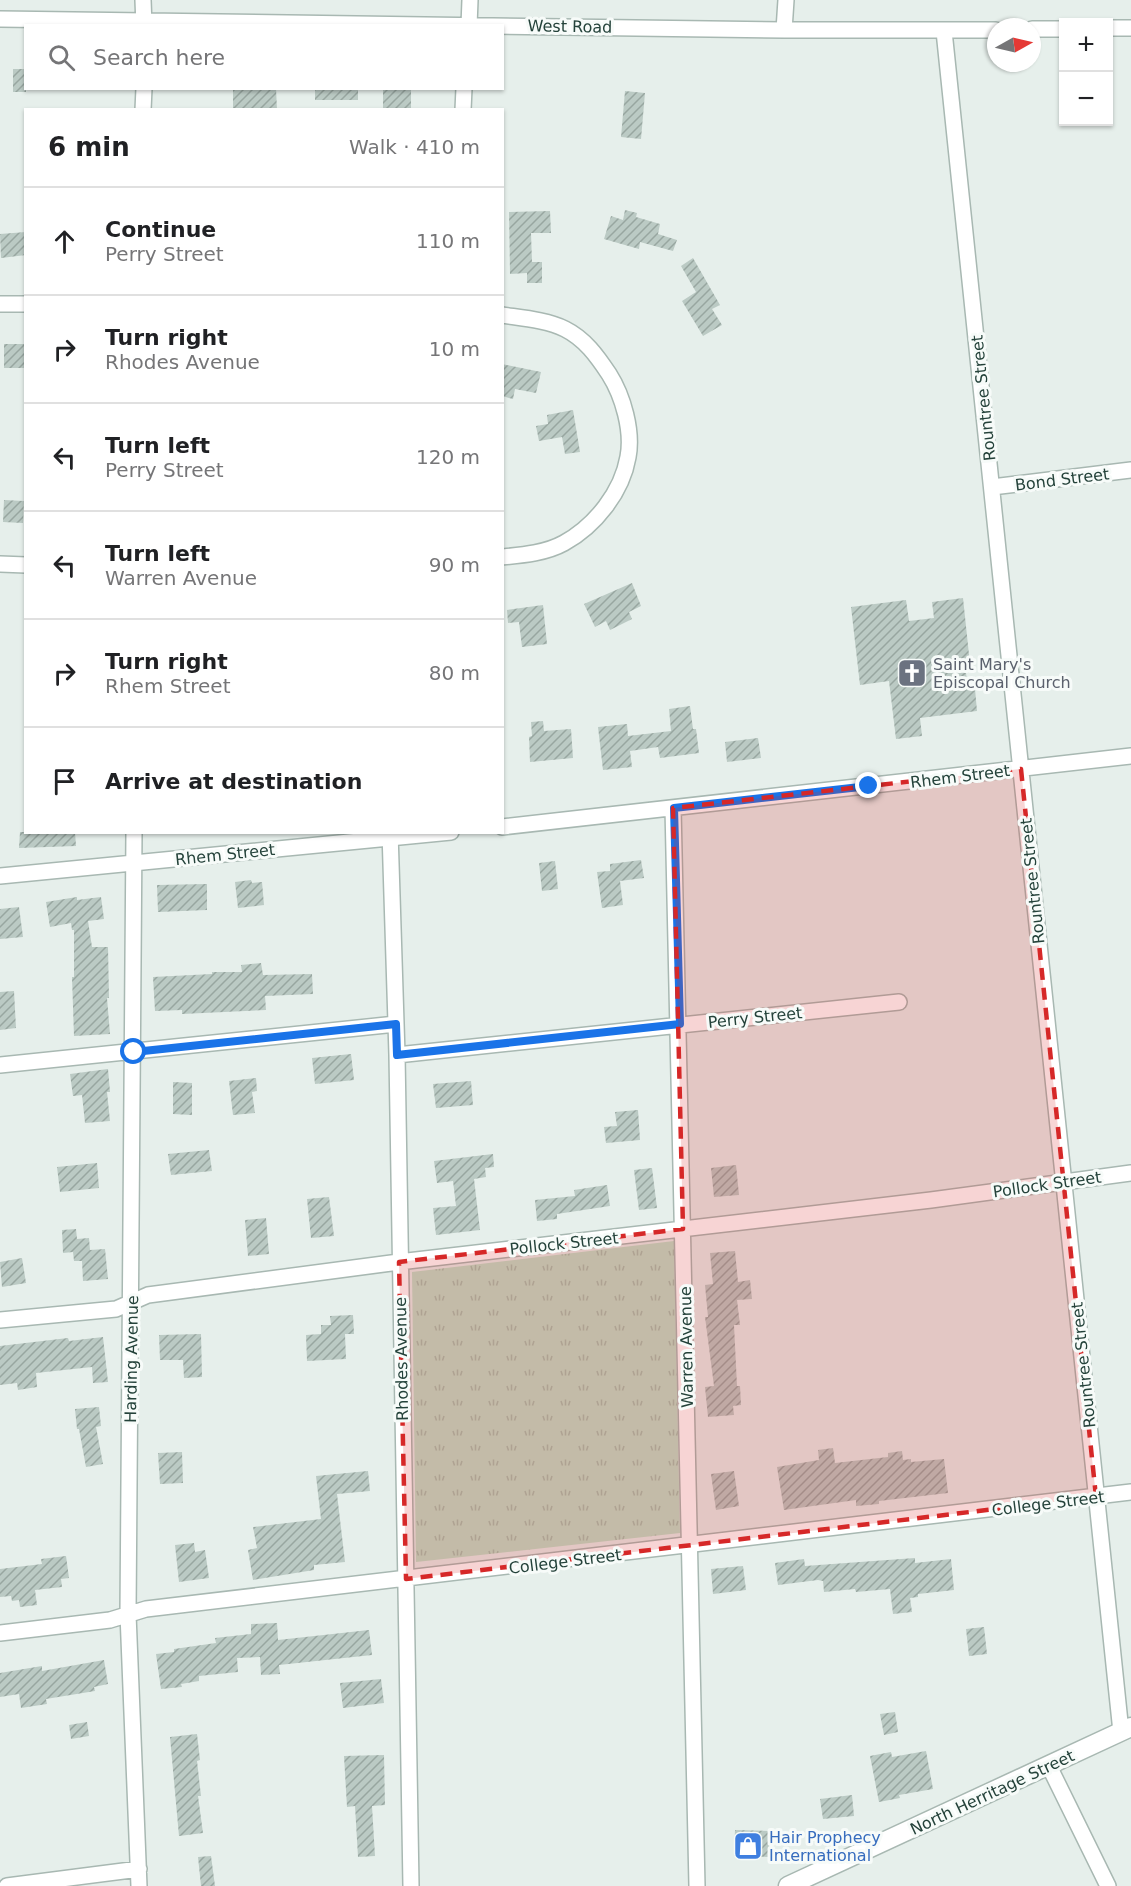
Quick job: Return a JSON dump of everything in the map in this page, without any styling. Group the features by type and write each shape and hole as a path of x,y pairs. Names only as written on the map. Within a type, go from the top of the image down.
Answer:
{"street":[{"path":"143,0 144,23"},
{"path":"469,24 470,0"},
{"path":"783,30 786,0"},
{"name":"West Road","path":"0,19 306,24"},
{"name":"West Road","path":"504,26 987,30"},
{"path":"1113,28 1131,28"},
{"path":"1041,30 1059,29"},
{"name":"Rountree Street","path":"944,31 1096,1497 1126,1730"},
{"path":"143,108 144,90"},
{"path":"462,108 464,90"},
{"path":"0,304 24,304"},
{"path":"504,315 563,328 586,344 614,382 623,404 629,441 628,458 618,484 604,510 590,524 555,547 530,554 504,557"},
{"name":"Bond Street","path":"992,487 1131,470"},
{"path":"0,564 24,564"},
{"name":"Rhem Street","path":"504,827 1131,756"},
{"name":"Warren Avenue","path":"674,808 697,1886"},
{"name":"Harding Avenue","path":"134,834 128,1614 139,1886"},
{"name":"Rhem Street","path":"0,876 420,834"},
{"name":"Rhodes Avenue","path":"390,836 397,1055 411,1886"},
{"name":"Perry Street","path":"397,1055 899,1002"},
{"path":"0,1065 396,1024"},
{"name":"Pollock Street","path":"0,1320 116,1309 148,1295 399,1262 919,1201 1131,1173"},
{"name":"College Street","path":"0,1633 110,1620 146,1609 1131,1492"},
{"name":"North Herritage Street","path":"788,1886 1126,1730"},
{"path":"1048,1766 1107,1886"},
{"path":"7,1886 139,1869"}],"highlighted area":[{"path":"1021,769 1096,1497 406,1579 399,1262 683,1229 673,808"}],"green space":[{"path":"674,1241 680,1533 416,1562 412,1272"}],"building":[{"path":"13,69 24,69 24,90 26,92 13,92"},
{"path":"233,90 276,90 277,108 233,108"},
{"path":"315,90 358,90 358,100 315,100"},
{"path":"383,90 411,90 411,108 383,108"},
{"path":"625,91 645,93 641,139 621,137"},
{"path":"625,210 637,213 636,217 660,224 658,234 677,240 673,251 640,242 639,249 604,239 611,216 623,220"},
{"path":"550,211 551,233 531,233 532,262 542,262 542,283 527,283 527,273 510,274 509,212"},
{"path":"24,232 24,255 1,258 0,234"},
{"path":"693,258 720,305 712,309 722,325 703,336 682,301 696,292 681,266"},
{"path":"4,344 24,344 24,368 4,368"},
{"path":"504,364 541,372 536,393 515,389 513,399 504,397"},
{"path":"573,410 580,452 565,454 562,437 539,441 536,426 548,424 547,415"},
{"path":"4,500 24,501 23,523 3,522"},
{"path":"632,583 641,606 629,612 632,619 610,630 606,621 595,627 584,604"},
{"name":"Saint Mary's Episcopal Church","path":"963,598 970,664 965,664 968,690 975,689 977,711 920,718 922,736 896,739 889,681 860,685 851,607 906,600 909,621 934,618 932,602"},
{"path":"543,605 547,644 522,647 519,622 508,623 507,610"},
{"path":"690,706 699,753 660,758 658,747 630,751 632,767 603,770 598,727 627,724 628,736 671,731 669,709"},
{"path":"543,721 544,731 571,729 573,758 530,762 531,722"},
{"path":"758,738 761,758 727,762 725,742"},
{"path":"20,832 24,834 75,834 76,846 19,848"},
{"path":"641,860 644,878 620,881 623,905 602,908 597,872 610,871 610,864"},
{"path":"555,861 558,889 542,891 539,863"},
{"path":"251,880 252,883 262,882 264,905 238,908 235,882"},
{"path":"207,884 207,910 158,912 157,885"},
{"path":"77,897 77,900 101,897 104,919 88,921 92,947 108,947 109,998 107,998 110,1034 74,1036 72,977 74,977 74,930 72,930 71,923 50,927 46,902"},
{"path":"19,907 23,937 0,939 0,909"},
{"path":"261,963 263,975 312,974 313,994 265,996 266,1010 182,1014 182,1010 155,1011 153,977 242,972 241,965"},
{"path":"14,991 16,1028 0,1030 0,992"},
{"path":"351,1054 354,1080 315,1084 312,1058"},
{"path":"108,1069 110,1092 107,1092 110,1121 85,1123 82,1095 73,1096 70,1074"},
{"path":"256,1078 257,1091 252,1092 255,1113 233,1115 229,1081"},
{"path":"471,1081 473,1105 436,1108 433,1084"},
{"path":"173,1082 192,1083 192,1115 173,1114"},
{"path":"638,1110 640,1140 606,1143 604,1127 617,1126 615,1112"},
{"path":"209,1150 212,1171 171,1175 168,1154"},
{"path":"493,1154 494,1167 485,1168 486,1177 474,1179 480,1230 436,1235 433,1208 456,1206 453,1181 437,1183 434,1161"},
{"path":"97,1163 99,1188 60,1192 57,1167"},
{"path":"736,1165 739,1195 714,1197 711,1168"},
{"path":"652,1168 657,1208 639,1210 634,1170"},
{"path":"607,1185 610,1206 557,1214 557,1219 537,1221 535,1200 575,1196 574,1190"},
{"path":"329,1197 334,1236 311,1238 307,1199"},
{"path":"266,1218 269,1254 248,1256 245,1220"},
{"path":"76,1229 77,1239 89,1238 90,1250 105,1249 108,1279 83,1281 82,1261 74,1261 73,1252 63,1253 62,1230"},
{"path":"735,1251 738,1282 750,1280 752,1299 737,1300 740,1325 734,1325 737,1386 740,1386 741,1405 733,1406 734,1415 708,1417 705,1387 714,1386 705,1317 708,1317 705,1285 713,1284 710,1253"},
{"path":"22,1258 26,1283 2,1287 0,1262"},
{"path":"353,1315 354,1334 345,1334 346,1359 307,1361 306,1335 321,1334 321,1325 331,1325 330,1316"},
{"path":"201,1334 202,1377 184,1378 183,1360 160,1360 159,1335"},
{"path":"103,1337 108,1382 93,1383 92,1367 36,1373 37,1387 18,1390 17,1383 0,1385 0,1346 68,1338 69,1341"},
{"path":"99,1407 101,1426 96,1427 103,1464 86,1467 75,1409"},
{"path":"833,1448 835,1463 888,1457 888,1453 902,1451 903,1460 911,1459 911,1462 944,1459 948,1493 879,1501 879,1504 856,1506 856,1500 784,1510 777,1467 819,1460 818,1450"},
{"path":"182,1452 183,1483 160,1484 158,1453"},
{"path":"368,1471 370,1491 337,1494 345,1562 314,1565 314,1570 253,1580 248,1550 257,1548 253,1527 321,1519 316,1476"},
{"path":"734,1471 739,1506 716,1510 711,1474"},
{"path":"194,1543 195,1552 205,1550 209,1578 179,1582 175,1545"},
{"path":"66,1556 69,1578 61,1579 62,1587 35,1590 37,1605 20,1607 19,1600 12,1601 11,1596 0,1597 0,1569 42,1564 41,1559"},
{"path":"915,1558 915,1563 951,1559 954,1590 918,1594 918,1597 910,1598 912,1612 893,1614 890,1589 824,1592 823,1581 818,1580 778,1585 775,1563 804,1559 805,1566"},
{"path":"743,1566 746,1590 713,1594 711,1569"},
{"path":"277,1623 278,1640 369,1630 372,1655 279,1665 280,1674 261,1675 260,1657 237,1658 238,1672 199,1676 199,1681 181,1684 182,1687 161,1689 156,1654 216,1643 215,1638 251,1634 251,1624"},
{"path":"984,1627 987,1654 969,1656 966,1629"},
{"path":"104,1660 108,1684 94,1687 95,1691 46,1699 47,1704 21,1708 19,1694 0,1697 0,1673 42,1666 42,1671"},
{"path":"381,1679 384,1703 343,1708 340,1683"},
{"path":"895,1712 898,1732 884,1735 880,1714"},
{"path":"87,1722 89,1736 71,1739 69,1725"},
{"path":"197,1734 201,1796 198,1796 203,1833 179,1836 170,1737"},
{"path":"926,1751 933,1789 899,1795 900,1798 879,1802 870,1756 891,1752 892,1757"},
{"path":"384,1755 385,1805 372,1806 375,1856 358,1857 355,1806 347,1807 344,1756"},
{"path":"852,1795 854,1816 823,1819 820,1799"},
{"path":"735,1830 770,1831 769,1857 734,1856"},
{"path":"211,1856 215,1886 201,1886 198,1857"}],"place":[{"name":"Saint Mary's Episcopal Church","path":"912,673"},
{"name":"Hair Prophecy International","path":"748,1846"}],"route":[{"path":"134,1052 396,1024 397,1055 680,1024 674,808 869,786"}]}
